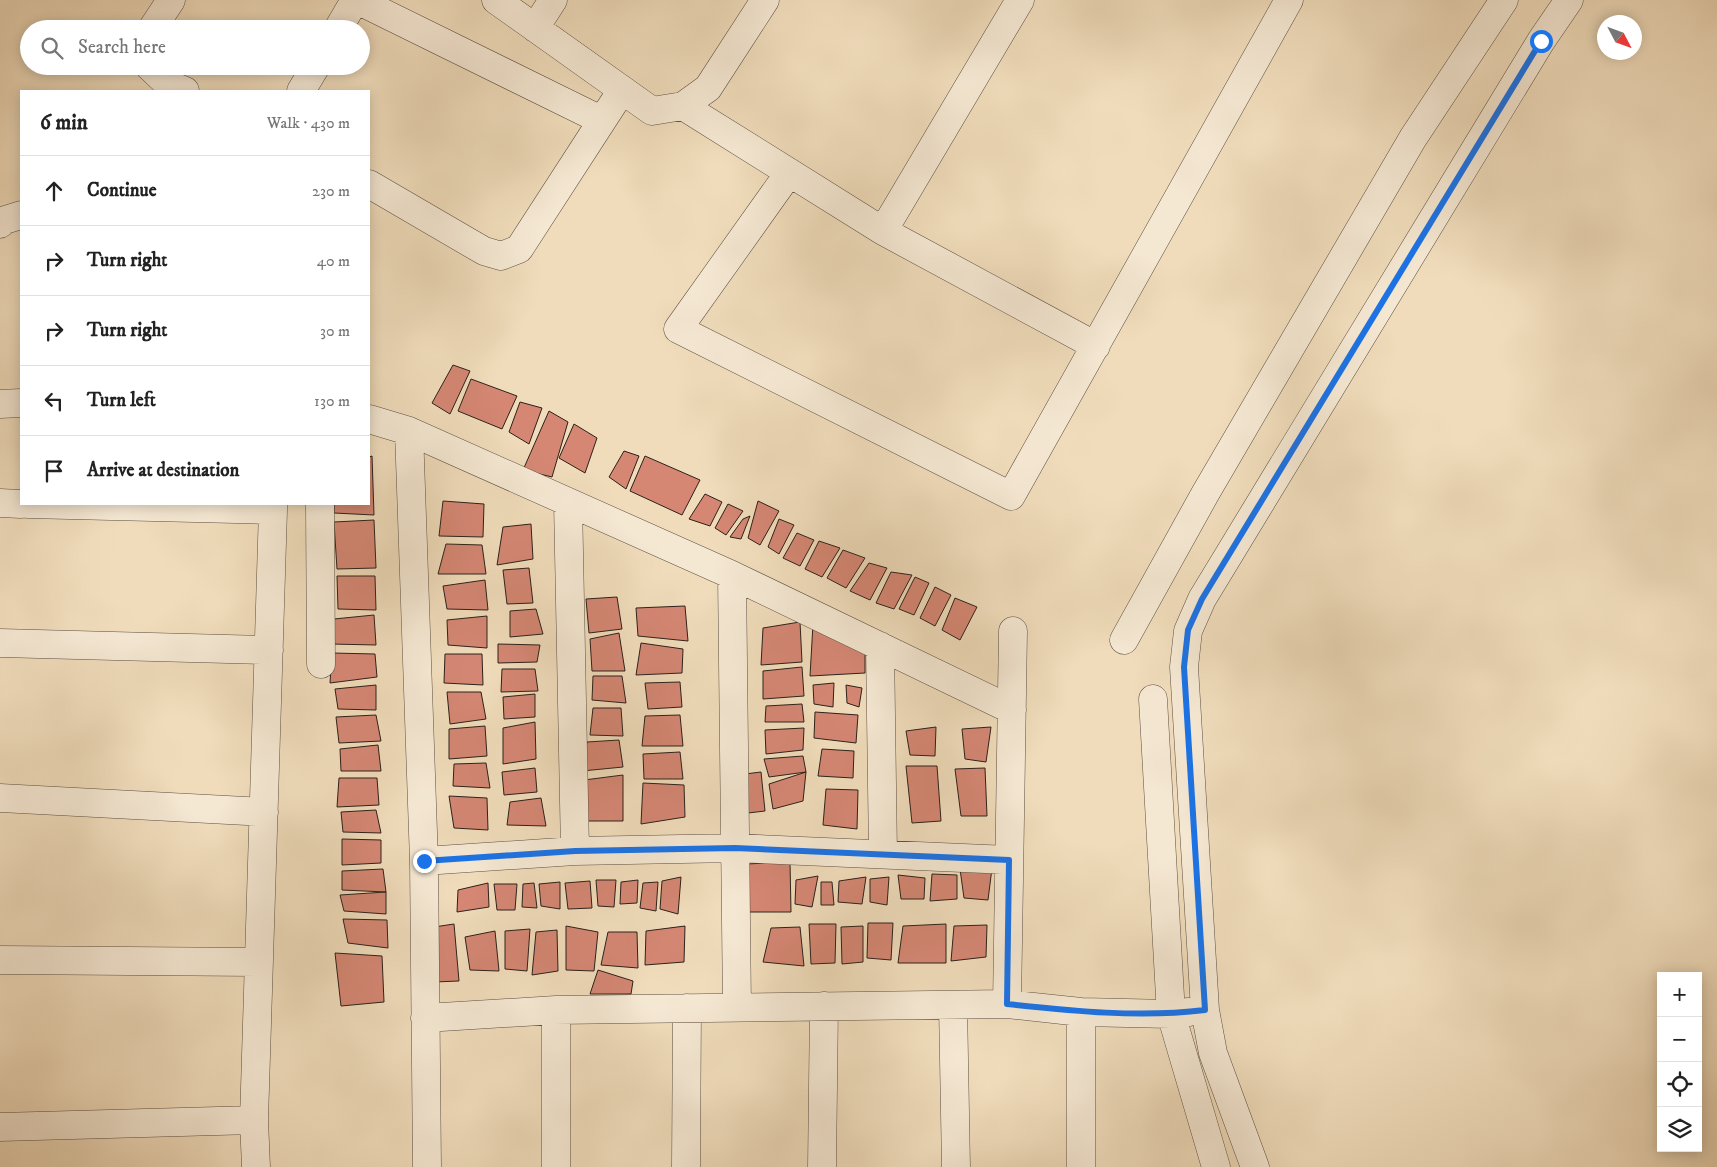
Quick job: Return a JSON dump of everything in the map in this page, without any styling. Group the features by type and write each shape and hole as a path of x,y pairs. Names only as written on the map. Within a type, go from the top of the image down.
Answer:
{"street":[{"path":"158,20 171,0"},
{"path":"344,20 356,0 601,120"},
{"path":"496,0 652,111 683,106 708,88 765,0"},
{"path":"535,28 553,0"},
{"path":"883,231 1020,0"},
{"path":"789,172 678,329 1011,496 1289,0"},
{"path":"1124,640 1205,494 1413,138 1504,0"},
{"path":"1255,1167 1213,1053 1205,1010 1184,667 1188,630 1202,599 1541,41 1569,0"},
{"path":"158,75 168,84 183,90"},
{"path":"302,90 311,75"},
{"path":"370,185 484,251 501,256 519,249 622,90"},
{"path":"683,106 883,231 1096,346"},
{"path":"0,224 5,220 20,215"},
{"path":"0,404 20,403"},
{"path":"370,408 390,425 732,575 1012,710"},
{"path":"390,425 424,861 424,1018 427,1167"},
{"path":"568,502 575,851"},
{"path":"0,503 20,504"},
{"path":"110,505 273,507 254,1120 256,1167"},
{"path":"320,505 321,664"},
{"path":"732,575 737,1007"},
{"path":"1007,1004 1013,631"},
{"path":"0,643 269,650"},
{"path":"880,646 883,854"},
{"path":"1153,700 1170,1014 1216,1167"},
{"path":"0,798 264,812"},
{"path":"424,861 575,851 735,848 1009,860"},
{"path":"0,960 260,962"},
{"path":"424,1018 556,1010 1007,1004 1082,1012 1170,1014 1205,1010"},
{"path":"953,1005 956,1167"},
{"path":"822,1167 824,1006"},
{"path":"686,1167 687,1008"},
{"path":"556,1010 556,1167"},
{"path":"1081,1167 1082,1012"},
{"path":"0,1127 254,1120"}],"building":[{"path":"453,365 470,371 450,414 432,403"},
{"path":"471,379 517,396 502,429 458,411"},
{"path":"520,402 542,408 529,444 509,432"},
{"path":"549,411 568,422 552,477 523,470"},
{"path":"574,424 597,438 585,473 559,458"},
{"path":"624,451 639,456 626,489 609,477"},
{"path":"372,456 374,515 334,513 334,505 370,505 370,457"},
{"path":"645,456 700,480 682,515 630,491"},
{"path":"705,494 722,502 710,526 689,519"},
{"path":"443,501 484,504 483,537 439,536"},
{"path":"758,501 779,511 760,545 748,538"},
{"path":"728,504 743,511 726,535 715,528"},
{"path":"750,516 741,539 730,537 743,519"},
{"path":"779,519 794,525 779,554 768,547"},
{"path":"374,520 376,568 337,569 334,522"},
{"path":"531,524 533,559 497,565 503,527"},
{"path":"797,533 814,540 800,566 783,558"},
{"path":"819,541 840,548 822,577 805,569"},
{"path":"446,544 482,545 486,574 438,574"},
{"path":"843,550 865,558 846,588 827,578"},
{"path":"869,563 887,568 870,600 850,591"},
{"path":"529,568 533,603 507,604 503,570"},
{"path":"891,572 912,575 894,609 876,603"},
{"path":"337,576 375,576 376,610 338,609"},
{"path":"915,577 929,583 914,615 899,609"},
{"path":"485,580 488,610 447,609 443,586"},
{"path":"935,587 951,595 935,626 920,618"},
{"path":"617,597 622,629 589,633 586,599"},
{"path":"955,598 977,607 960,640 942,630"},
{"path":"685,606 688,641 638,636 636,608"},
{"path":"536,609 543,634 510,637 510,611"},
{"path":"374,615 376,645 331,644 334,619"},
{"path":"487,616 487,648 448,645 447,620"},
{"path":"800,622 802,662 761,665 763,628"},
{"path":"813,624 865,650 865,673 810,676"},
{"path":"619,633 625,671 592,671 590,639"},
{"path":"641,643 683,649 682,673 636,675"},
{"path":"498,644 540,645 537,662 498,663"},
{"path":"332,653 375,654 377,677 330,683"},
{"path":"445,654 482,654 483,685 444,683"},
{"path":"802,667 804,696 763,699 763,671"},
{"path":"502,669 535,669 538,691 501,692"},
{"path":"593,676 622,676 626,703 592,700"},
{"path":"680,682 682,707 648,709 645,683"},
{"path":"834,683 833,707 814,704 813,685"},
{"path":"376,685 376,710 338,709 335,689"},
{"path":"846,685 862,688 859,707 847,703"},
{"path":"447,692 481,692 486,719 450,724"},
{"path":"535,694 535,717 504,719 503,697"},
{"path":"802,704 804,722 765,722 766,706"},
{"path":"593,708 621,708 623,736 590,735"},
{"path":"815,712 858,715 856,743 814,738"},
{"path":"376,715 381,741 339,743 336,717"},
{"path":"680,715 683,746 642,746 645,716"},
{"path":"535,722 536,759 503,764 503,728"},
{"path":"485,726 487,756 449,759 449,729"},
{"path":"936,727 935,756 910,755 906,731"},
{"path":"991,727 986,762 965,759 962,729"},
{"path":"804,728 803,750 766,754 765,730"},
{"path":"619,740 623,767 582,771 587,742"},
{"path":"378,745 381,771 341,771 340,749"},
{"path":"822,749 854,751 853,778 818,776"},
{"path":"680,752 683,779 644,779 643,754"},
{"path":"803,756 806,772 769,777 764,759"},
{"path":"486,763 490,788 453,786 454,764"},
{"path":"906,766 937,766 941,821 912,823"},
{"path":"535,768 537,792 504,795 502,772"},
{"path":"985,768 987,816 961,816 955,769"},
{"path":"761,772 765,811 748,813 745,774"},
{"path":"806,772 803,801 773,809 769,784"},
{"path":"623,775 623,821 585,821 584,780"},
{"path":"339,778 377,778 379,805 337,807"},
{"path":"643,783 684,785 685,817 641,824"},
{"path":"826,789 858,790 857,829 823,825"},
{"path":"449,796 487,798 488,830 454,828"},
{"path":"541,798 546,826 507,825 510,802"},
{"path":"376,810 381,833 343,832 341,812"},
{"path":"342,839 381,840 381,863 342,865"},
{"path":"790,862 791,912 747,912 746,864"},
{"path":"992,868 988,900 964,898 960,869"},
{"path":"383,869 386,892 342,890 342,871"},
{"path":"932,874 957,875 957,899 930,901"},
{"path":"898,875 925,878 924,899 901,899"},
{"path":"818,876 812,907 795,904 796,880"},
{"path":"681,877 678,914 660,909 662,881"},
{"path":"866,877 862,904 838,902 839,881"},
{"path":"889,877 887,905 870,902 870,879"},
{"path":"596,880 616,880 614,907 598,906"},
{"path":"638,880 637,903 620,904 621,882"},
{"path":"590,881 592,908 568,909 565,883"},
{"path":"560,882 560,909 541,906 539,884"},
{"path":"658,882 656,911 640,908 643,883"},
{"path":"821,882 832,882 834,905 821,905"},
{"path":"488,883 489,907 457,912 458,890"},
{"path":"534,883 537,908 522,907 523,884"},
{"path":"494,884 517,884 515,910 497,910"},
{"path":"386,892 386,914 344,911 340,895"},
{"path":"343,919 387,920 388,948 348,943"},
{"path":"868,923 893,923 891,960 867,958"},
{"path":"454,924 459,981 434,982 434,927"},
{"path":"809,924 836,924 835,963 811,964"},
{"path":"946,924 946,963 898,963 903,926"},
{"path":"987,925 986,957 951,961 954,926"},
{"path":"566,926 598,932 594,971 566,970"},
{"path":"685,926 684,962 645,965 646,931"},
{"path":"863,926 863,962 842,964 841,927"},
{"path":"800,927 804,966 763,962 771,928"},
{"path":"530,929 527,971 505,969 505,931"},
{"path":"557,930 558,971 532,975 536,932"},
{"path":"495,931 499,971 470,970 465,937"},
{"path":"608,932 637,932 638,968 601,965"},
{"path":"335,953 382,956 384,1002 341,1006"},
{"path":"598,970 633,981 631,994 590,994"}],"route":[{"path":"424,861 575,851 735,848 1009,860 1007,1004 1082,1012 1170,1014 1205,1010 1184,667 1188,630 1202,599 1541,41"}]}
